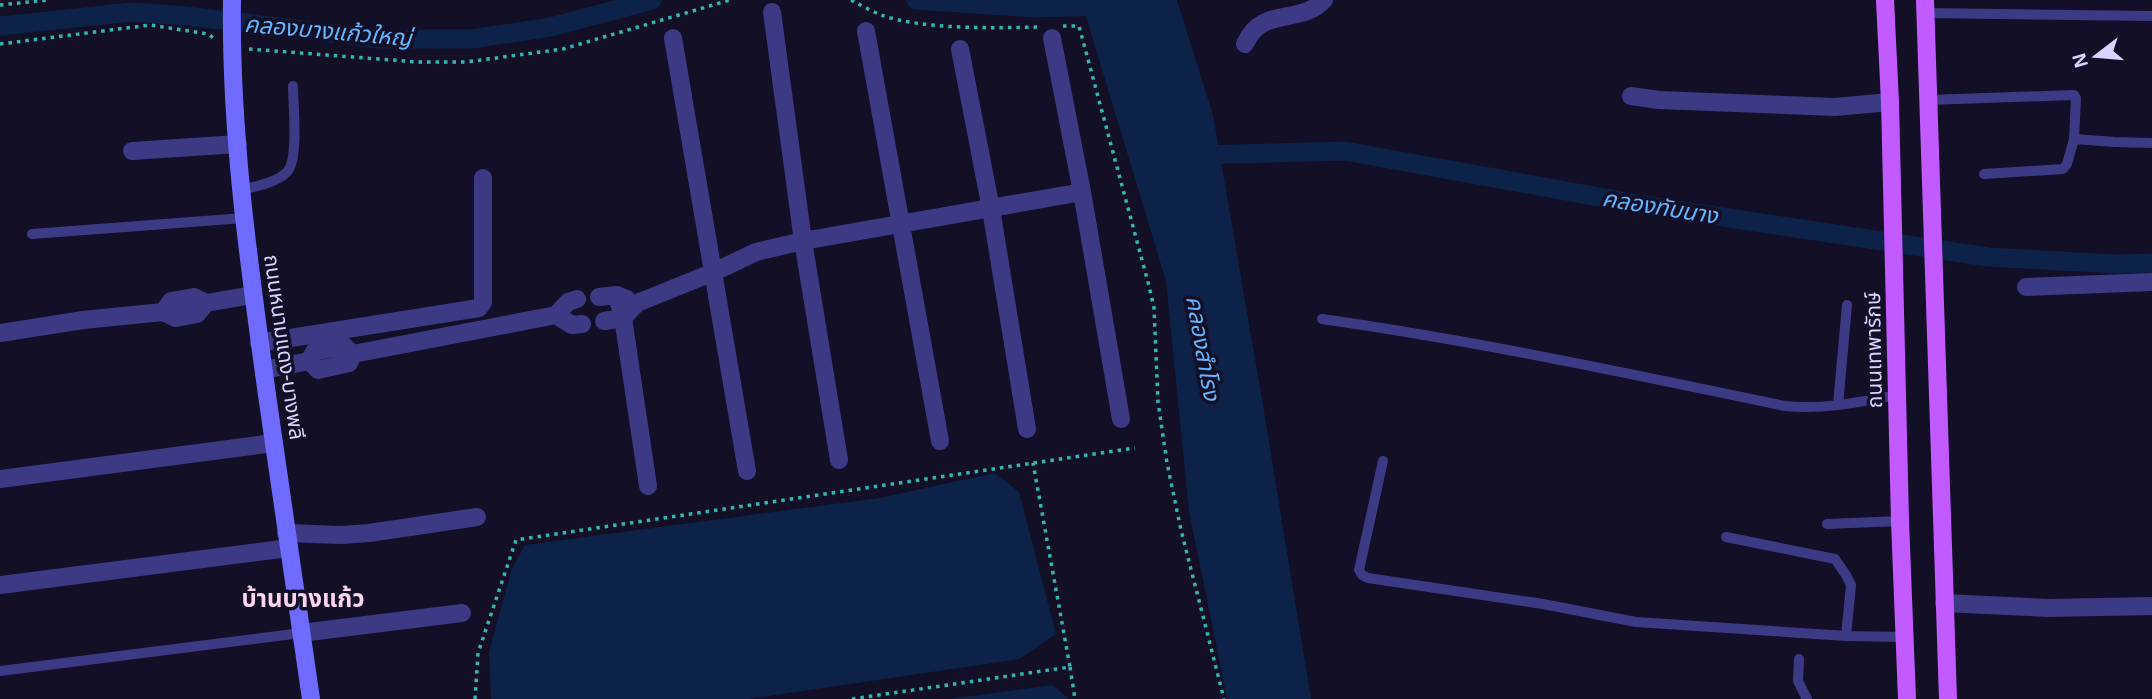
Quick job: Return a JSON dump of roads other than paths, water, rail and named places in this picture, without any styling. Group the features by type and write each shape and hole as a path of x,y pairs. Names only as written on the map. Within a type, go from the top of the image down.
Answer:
{"main road":[{"name":"ถนนหนามแดง-บางพลี","path":"232,0 232,48 244,218 311,699"},
{"name":"ถนนเทพารักษ์","path":"1885,0 1907,699"},
{"path":"1925,7 1948,699"}],"street":[{"path":"1245,44 1249,34 1259,24 1308,11 1324,0"},
{"path":"772,12 803,241 839,460"},
{"path":"866,31 940,441"},
{"path":"673,38 747,471"},
{"path":"1052,38 1121,419"},
{"path":"960,49 991,209 1027,429"},
{"path":"1631,96 1659,100 1835,107 1890,102"},
{"path":"132,151 238,144"},
{"path":"260,343 479,308 483,302 484,178"},
{"path":"604,321 623,318 637,303 755,252 901,223 1082,192"},
{"path":"2026,287 2152,282"},
{"path":"0,333 83,320 163,312 176,318 197,314 206,303 253,295"},
{"path":"637,303 608,296 623,318 648,486"},
{"path":"264,369 309,361 314,352 344,346 353,354 556,315 568,302 577,299"},
{"path":"556,315 572,326 583,324"},
{"path":"0,479 274,443"},
{"path":"0,585 288,540 369,533 477,517"},
{"path":"1944,603 2049,608 2152,606"},
{"path":"301,633 462,613"}],"lane":[{"path":"1925,7 2152,16"},
{"path":"242,190 278,178 289,171 293,158 293,86"},
{"path":"1928,100 2074,95 2074,139 2063,169 1984,174"},
{"path":"2074,139 2152,143"},
{"path":"32,234 244,218"},
{"path":"1838,405 1847,305"},
{"path":"1322,319 1576,363 1785,406 1810,408 1897,395"},
{"path":"1383,461 1359,570 1368,578 1543,604 1636,622 1846,636 1906,637"},
{"path":"1828,524 1900,521"},
{"path":"1726,537 1835,559 1851,585 1846,636"},
{"path":"0,671 301,633"},
{"path":"1799,659 1798,681 1807,699"}],"water":[{"name":"คลองสำโรง","path":"1081,0 1177,0 1213,115 1311,699 1227,699 1189,511 1166,281"},
{"path":"995,473 1019,492 1056,634 1019,659 748,699 491,699 489,652 512,568 525,545 879,498"},
{"path":"1053,685 1069,699 950,699"}],"waterway":[{"name":"คลองบางแก้วใหญ่","path":"0,26 132,12 380,39 472,39 551,27 652,0"},
{"name":"คลองบางแก้วใหญ่","path":"916,0 1033,8 1107,6"},
{"name":"คลองทับนาง","path":"1195,155 1345,151 1649,206 1988,257 2116,264 2152,263"}],"district":[{"name":"บ้านบางแก้ว","path":"303,599"}]}
